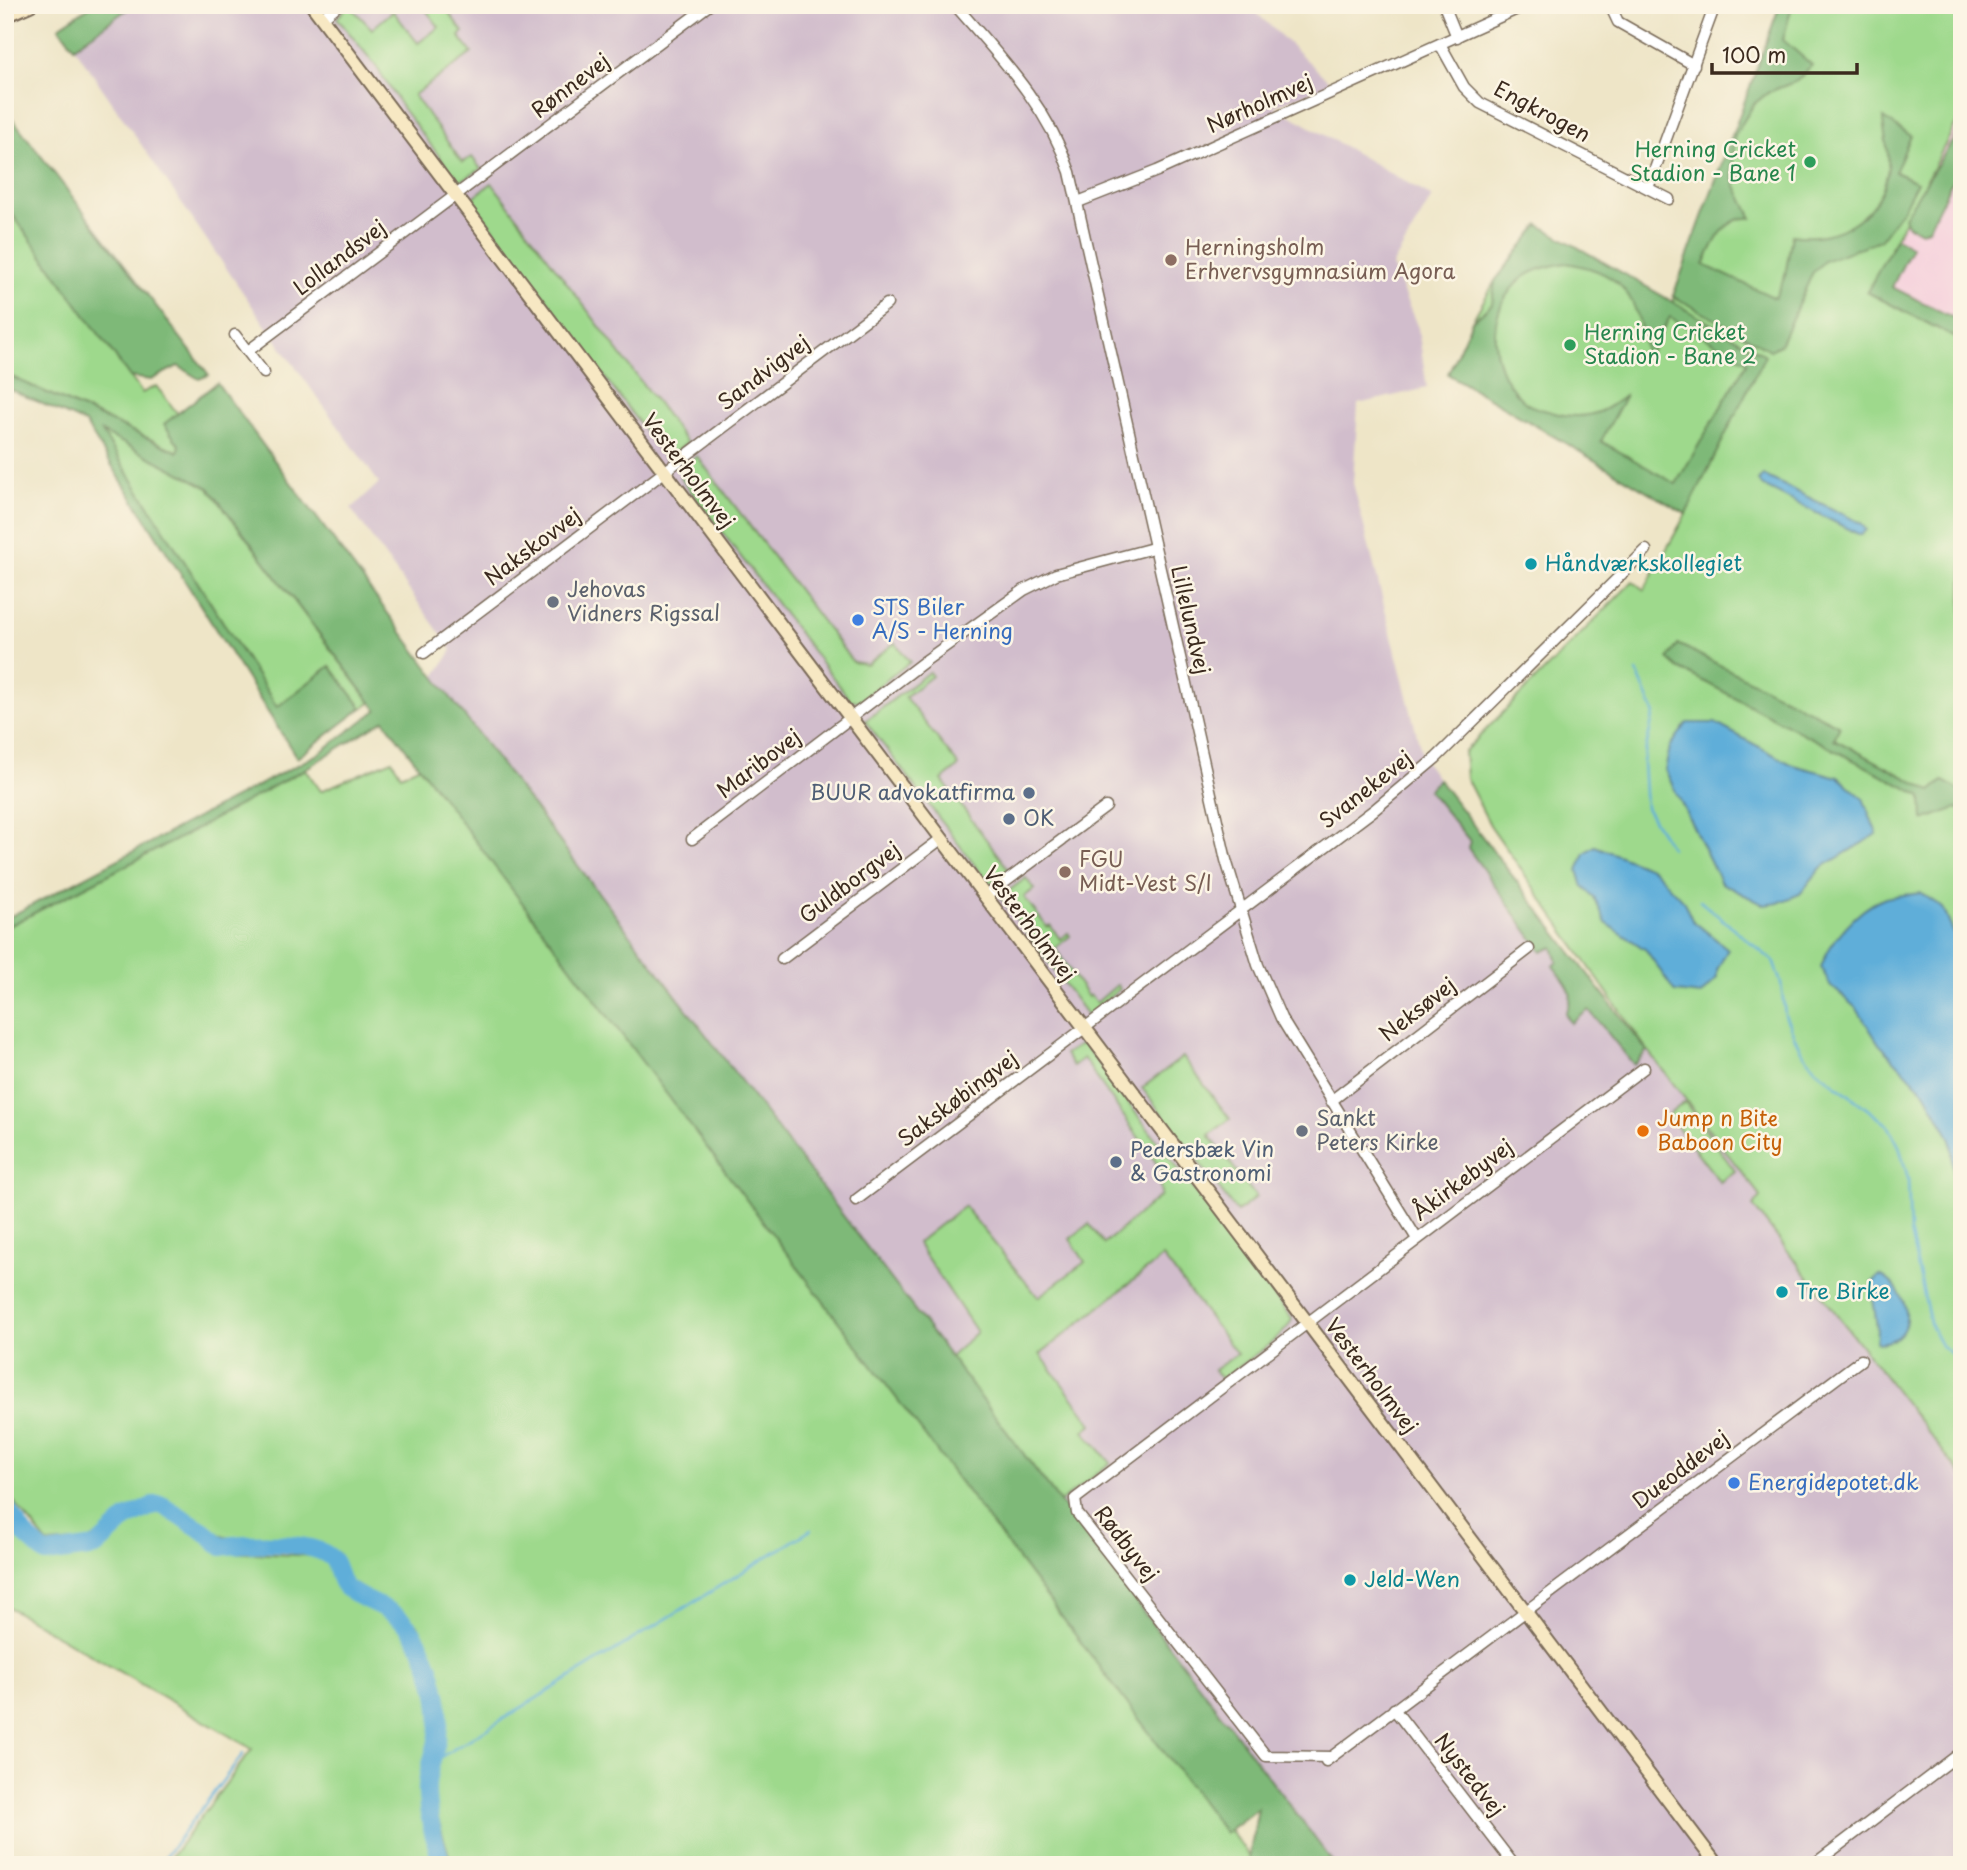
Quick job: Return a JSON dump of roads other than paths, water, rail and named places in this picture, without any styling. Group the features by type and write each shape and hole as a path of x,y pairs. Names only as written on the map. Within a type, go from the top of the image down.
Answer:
{"street":[{"path":"5,16 30,5"},
{"name":"Vesterholmvej","path":"312,5 1717,1865"},
{"path":"322,18 338,5"},
{"name":"Rønnevej","path":"456,196 709,5"},
{"name":"Lillelundvej","path":"955,5 1029,91 1064,154 1078,202 1153,548 1240,911 1258,965 1282,1018 1417,1239"},
{"path":"1245,5 1258,5"},
{"path":"1444,5 1457,37"},
{"name":"Nørholmvej","path":"1078,202 1157,171 1526,5"},
{"path":"1610,5 1618,22 1694,65"},
{"path":"1648,188 1714,8"},
{"name":"Engkrogen","path":"1440,44 1464,87 1480,103 1669,200"},
{"name":"Lollandsvej","path":"248,351 456,196"},
{"name":"Sandvigvej","path":"664,472 887,304"},
{"path":"235,335 264,373"},
{"name":"Nakskovvej","path":"424,653 664,472"},
{"name":"Maribovej","path":"692,839 1024,590 1056,574 1153,548"},
{"name":"Svanekevej","path":"1083,1028 1374,810 1436,758 1646,550"},
{"path":"985,897 1106,807"},
{"name":"Guldborgvej","path":"782,960 941,839"},
{"name":"Neksøvej","path":"1331,1101 1529,949"},
{"name":"Sakskøbingvej","path":"856,1200 1083,1028"},
{"name":"Åkirkebyvej","path":"1307,1322 1643,1068"},
{"name":"Rødbyvej","path":"1307,1322 1075,1499 1076,1513 1266,1756 1327,1760 1394,1709"},
{"name":"Dueoddevej","path":"1523,1610 1861,1360"},
{"path":"1394,1709 1523,1610"},
{"name":"Nystedvej","path":"1394,1709 1514,1865"},
{"path":"1813,1865 1962,1752"}],"water":[{"path":"1763,475 1861,523 1866,530 1861,535 1856,533 1763,486 1758,481"},
{"path":"1687,723 1715,723 1793,765 1838,777 1863,798 1877,834 1821,868 1800,894 1778,903 1764,905 1721,883 1665,770 1670,747"},
{"path":"1595,846 1653,869 1684,902 1692,920 1728,949 1717,970 1717,978 1701,995 1675,992 1646,950 1606,923 1594,897 1583,887 1578,870 1585,853"},
{"path":"1921,893 1943,908 1962,953 1962,1231 1956,1213 1951,1139 1925,1092 1879,1044 1857,1009 1830,985 1821,967 1837,937 1863,910 1887,898"},
{"path":"1880,1275 1898,1291 1906,1314 1901,1334 1892,1340 1879,1343 1876,1341 1872,1283"}],"waterway":[{"path":"1637,672 1654,712 1643,762 1646,808 1671,848"},
{"path":"1700,901 1773,961 1781,983 1785,1015 1800,1049 1818,1071 1888,1125 1899,1146 1908,1178 1910,1232 1931,1327 1942,1347 1962,1361"},
{"path":"5,1506 25,1535 46,1554 96,1547 126,1519 154,1505 162,1505 204,1531 222,1547 281,1544 314,1549 326,1554 336,1564 342,1583 348,1589 394,1614 407,1625 428,1662 437,1692 439,1722 427,1780 427,1797 442,1865"},
{"path":"431,1763 811,1530"},
{"path":"159,1865 243,1754"}],"place":[{"name":"Herning Cricket Stadion - Bane 1","path":"1810,162"},
{"name":"Herningsholm Erhvervsgymnasium Agora","path":"1171,260"},
{"name":"Herning Cricket Stadion - Bane 2","path":"1570,345"},
{"name":"Håndværkskollegiet","path":"1531,564"},
{"name":"Jehovas Vidners Rigssal","path":"553,602"},
{"name":"STS Biler A/S - Herning","path":"858,620"},
{"name":"BUUR advokatfirma","path":"1029,793"},
{"name":"OK","path":"1009,819"},
{"name":"FGU Midt-Vest S/I","path":"1065,872"},
{"name":"Sankt Peters Kirke","path":"1302,1131"},
{"name":"Jump n Bite Baboon City","path":"1643,1131"},
{"name":"Pedersbæk Vin & Gastronomi","path":"1116,1162"},
{"name":"Tre Birke","path":"1782,1292"},
{"name":"Energidepotet.dk","path":"1734,1483"},
{"name":"Jeld-Wen","path":"1350,1580"}]}
